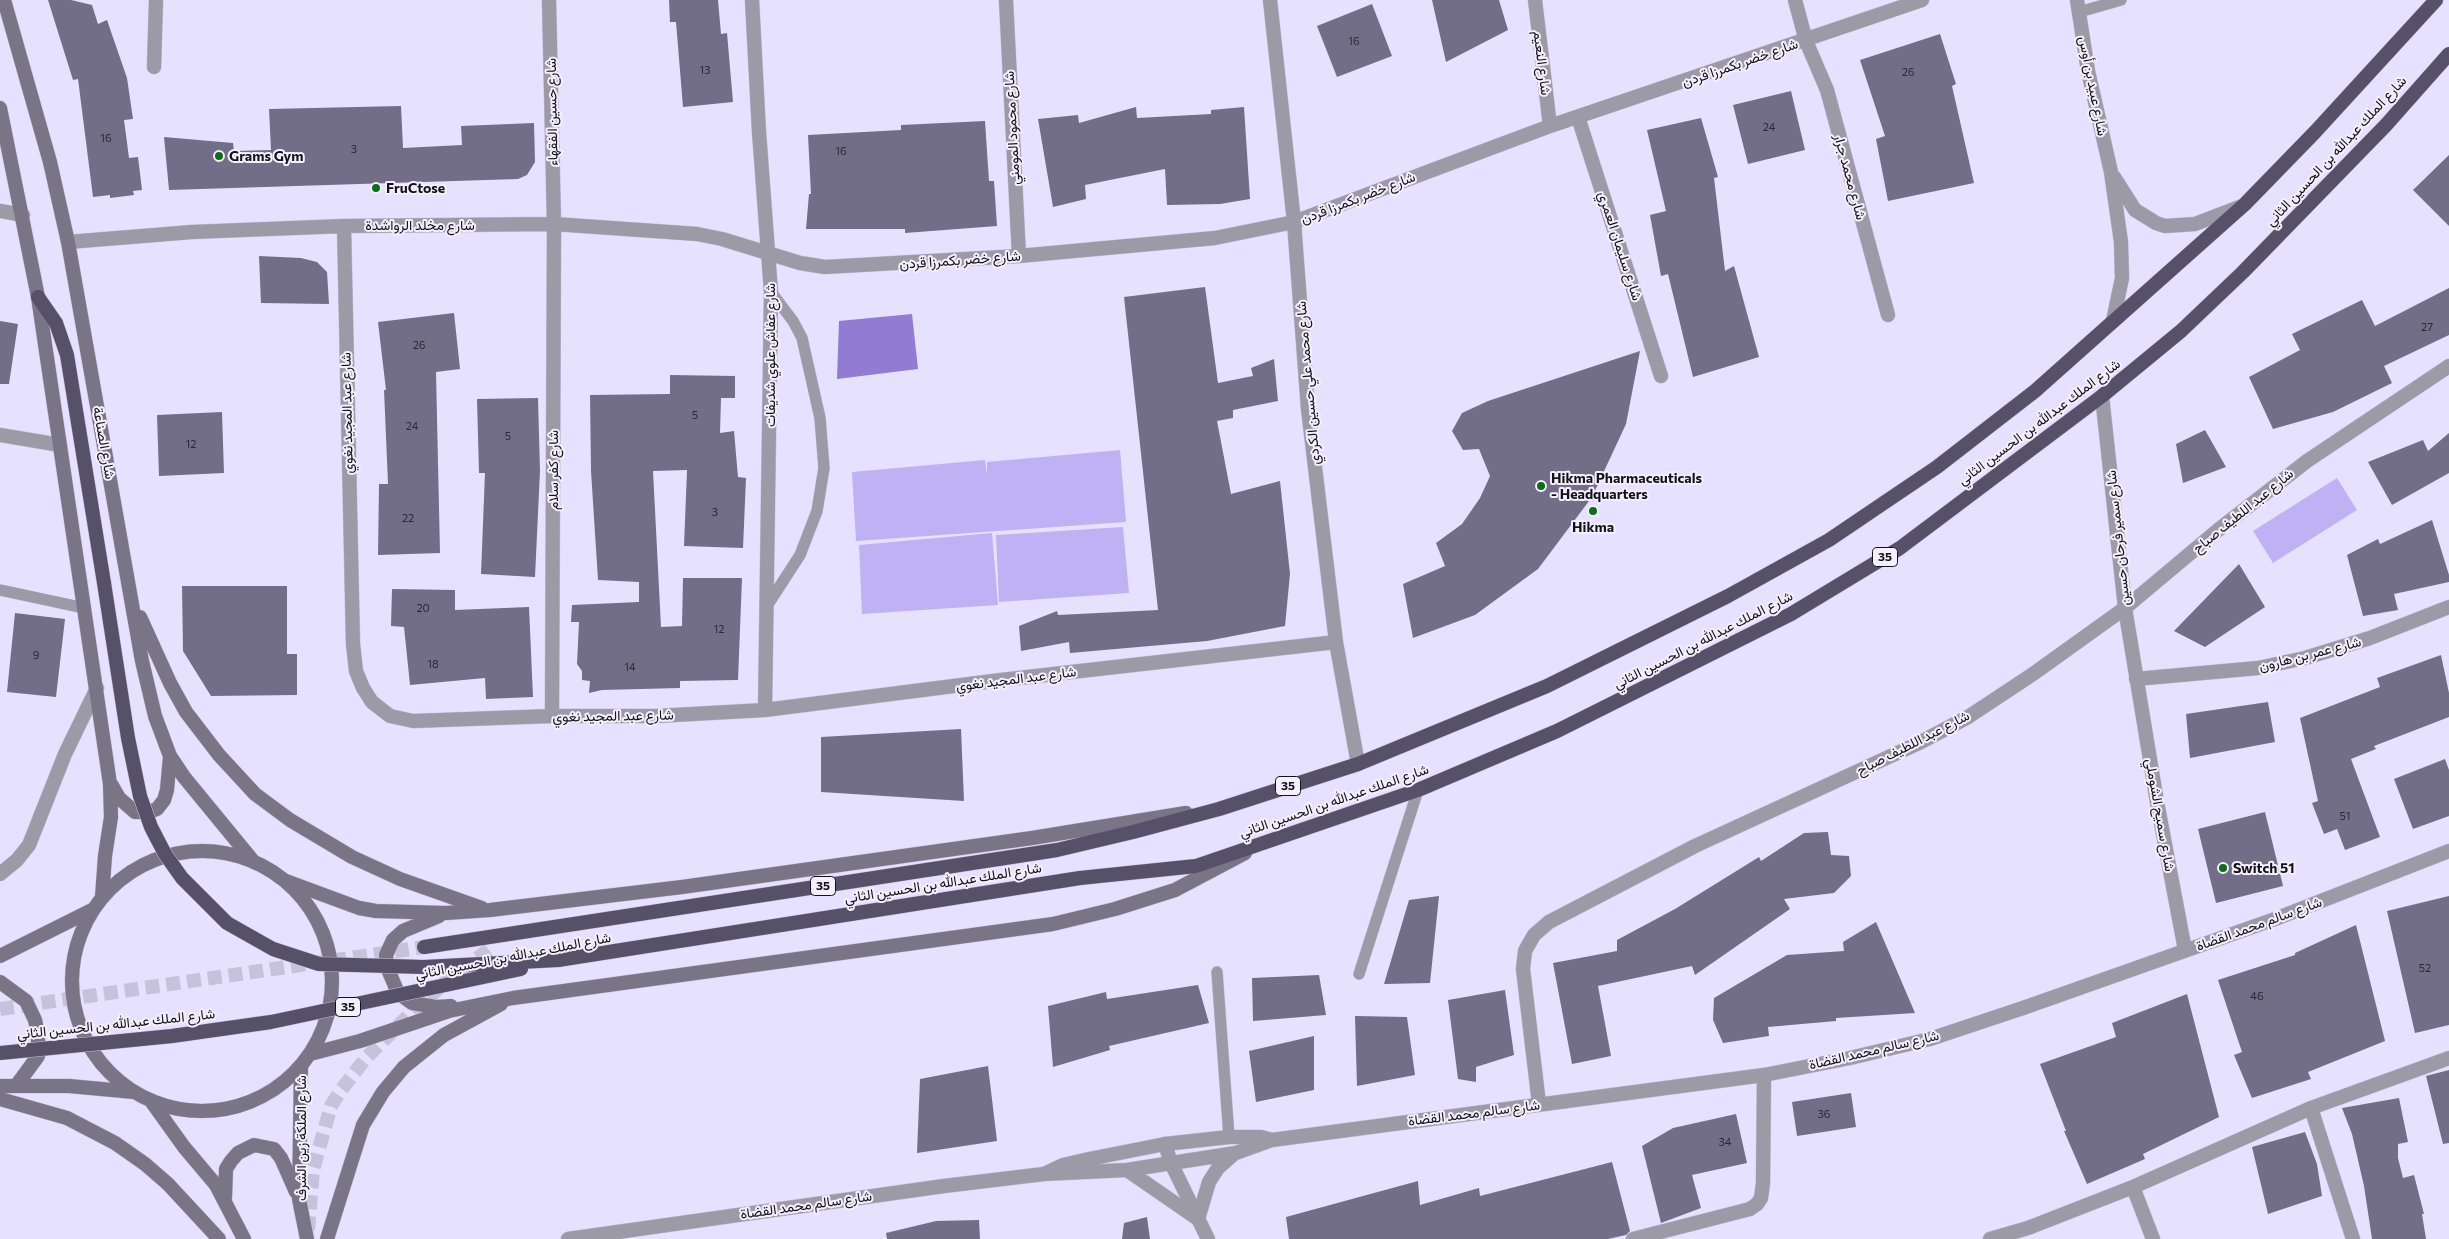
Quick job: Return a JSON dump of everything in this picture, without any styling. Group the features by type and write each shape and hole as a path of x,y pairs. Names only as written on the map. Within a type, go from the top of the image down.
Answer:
{"highway":[{"name":"شارع الملك عبدالله بن الحسين الثاني","path":"424,948 1057,850 1219,809 1358,764 1547,686 1728,596 1829,540 1937,467 2035,391 2245,204 2315,132 2436,0"},
{"name":"شارع الملك عبدالله بن الحسين الثاني","path":"0,1053 172,1036 271,1022 558,960 1080,878 1196,866 1418,790 1557,731 1791,614 1900,548 2102,396 2181,331 2244,272 2386,124 2449,54"},
{"path":"38,297 56,323 67,355 128,738 140,796 151,827 165,854 182,878 227,923 273,949 297,959 319,964 424,967 558,960"},
{"path":"494,946 508,935"}],"main road":[{"name":"شارع الصناعة","path":"4,0 50,162 68,242 146,685 170,756 197,795 253,860"},
{"path":"0,108 38,297 110,784 111,817 104,856 102,896"},
{"path":"131,597 157,658 186,712 219,755 255,794 310,833 366,864 426,889 490,910"},
{"path":"110,784 119,798 135,812 149,812 157,809 164,800 167,790 170,756"},
{"path":"286,881 314,914 326,941 331,963 332,985 328,1014 310,1054 301,1066 281,1085 258,1099 232,1108 195,1110 177,1109 151,1101 134,1092 113,1076 96,1057 83,1034 75,1010 72,984 74,958 80,934 92,910 102,896 133,869 172,853 213,850 253,860 286,881 359,908 376,911 446,913 490,910 701,884 1032,838 1157,817 1219,809"},
{"path":"310,1054 360,1041 449,1011 478,1004 1053,924 1115,909 1175,890 1255,846"},
{"path":"0,956 92,910"},
{"path":"446,913 419,923 393,940 386,955 391,981 398,993 412,1002 436,1008 478,1004"},
{"path":"0,982 26,1001 33,1015 38,1034 38,1056 16,1086"},
{"path":"327,1239 363,1125 393,1079 444,1035 513,998"},
{"name":"شارع الملكة زين الشرف","path":"301,1066 299,1199 307,1239"},
{"path":"0,1086 68,1086 134,1092"},
{"path":"0,1099 66,1118 115,1143 145,1164 168,1184 219,1239"},
{"path":"151,1101 225,1199 244,1239"},
{"path":"225,1199 226,1170 230,1161 238,1153 254,1145 274,1149 281,1158 299,1199"}],"street":[{"path":"154,66 156,0"},
{"name":"شارع حسين الفقهاء","path":"550,0 554,224"},
{"name":"شارع عفاش علوي شديفات","path":"752,0 759,132 771,292 765,710"},
{"name":"شارع محمود المومني","path":"1006,0 1019,256"},
{"name":"شارع محمد علي حسين الكردي","path":"1270,0 1294,222 1308,409 1336,642 1358,764"},
{"name":"شارع النعيم","path":"1534,0 1550,126"},
{"name":"شارع محمد جرار","path":"1795,0 1806,41 1827,90 1888,315"},
{"name":"شارع خضر بكمرزا قردن","path":"769,254 800,263 825,267 1019,256 1215,238 1294,222 1550,126 1806,41 1922,0"},
{"name":"شارع عبيد بن أوس","path":"2078,6 2088,71 2111,172 2123,263 2122,278 2113,321"},
{"name":"شارع سليمان العمري","path":"1578,117 1662,376"},
{"name":"شارع عبيد بن أوس","path":"2111,172 2135,210 2165,226 2195,224 2245,204"},
{"path":"0,212 23,215"},
{"name":"شارع مخلد الرواشدة","path":"68,242 192,232 344,226 554,224 697,234 722,239 769,254"},
{"name":"شارع كفر سلام","path":"552,716 554,224"},
{"name":"شارع عبد المجيد نغوي","path":"344,226 352,644 356,671 363,688 372,702 390,716 413,722 552,716 656,716 765,710 1001,680 1336,642"},
{"name":"شارع عبد اللطيف صباح","path":"1539,1104 1523,969 1525,951 1534,935 1549,922 1695,846 1919,743 1960,721 2033,674 2125,608 2218,530 2307,460 2449,366"},
{"name":"شارع سمير فرحان حسين","path":"2102,396 2125,608 2136,679"},
{"path":"0,435 60,445"},
{"name":"شارع عمر بن هارون","path":"2136,679 2258,668 2305,658 2370,638 2449,607"},
{"name":"شارع سميح الشوملي","path":"2136,679 2186,950"},
{"path":"0,874 30,845 68,747 97,688"},
{"name":"شارع سالم محمد القضاة","path":"570,1239 1044,1174 1127,1170 1236,1153 1272,1140 1764,1075 1930,1039 2275,919 2449,851"},
{"path":"1990,1239 2028,1228 2133,1187 2311,1108 2449,1058"},
{"path":"1633,1239 1750,1209 1757,1204 1761,1198 1763,1183 1764,1075"},
{"path":"2311,1108 2353,1239"},
{"name":"شارع سالم محمد القضاة","path":"1044,1174 1063,1165 1166,1144 1229,1137 1272,1140"},
{"path":"1166,1144 1171,1163 1208,1239"},
{"path":"1198,1219 1209,1182 1218,1168 1236,1153"},
{"path":"1127,1170 1198,1219"},
{"path":"2133,1187 2153,1239"}],"lane":[{"path":"2078,6 2121,0"},
{"path":"767,606 800,554 817,511 824,468 820,418 802,338 793,321 771,292"},
{"path":"0,590 84,608"},
{"path":"1359,974 1418,790"},
{"path":"1217,972 1229,1137"}],"shaded area":[{"path":"912,314 918,369 837,379 839,321"},
{"path":"1120,450 1126,522 856,541 852,472 985,460 987,475 987,462"},
{"path":"2337,478 2357,510 2273,563 2253,531"},
{"path":"1123,527 1129,593 999,602 996,535"},
{"path":"992,533 998,605 862,614 859,545"}],"building":[{"path":"48,0 71,0 92,5 98,24 107,20 127,78 133,119 124,120 129,158 138,157 142,190 133,191 134,195 110,198 110,195 93,197 78,79 73,80"},
{"path":"669,0 718,0 721,34 727,33 733,102 683,107 676,22 670,22"},
{"path":"1432,0 1499,0 1508,30 1446,62"},
{"path":"1372,4 1392,56 1337,77 1317,26"},
{"path":"1940,34 1956,84 1952,86 1974,183 1888,201 1876,139 1885,136 1860,60"},
{"path":"1791,91 1805,150 1748,164 1733,105"},
{"path":"401,106 403,148 462,145 461,126 534,123 535,162 527,175 518,179 169,190 164,137 233,143 234,151 271,150 269,109"},
{"path":"1136,107 1137,118 1211,114 1211,110 1244,107 1250,199 1220,204 1167,205 1165,169 1085,185 1086,199 1053,207 1038,119 1078,115 1079,123"},
{"path":"1701,118 1718,177 1714,178 1725,271 1734,266 1759,357 1693,377 1668,274 1661,276 1650,215 1666,211 1647,130"},
{"path":"985,121 989,181 994,181 997,226 905,233 905,229 806,229 809,194 811,194 808,135 901,130 901,125"},
{"path":"2449,155 2449,226 2413,190"},
{"path":"259,256 301,258 317,262 327,272 329,304 261,303"},
{"path":"1205,287 1218,383 1253,376 1251,368 1274,359 1278,401 1233,410 1233,418 1217,421 1231,494 1280,481 1290,574 1285,626 1207,641 1070,653 1069,642 1021,651 1019,626 1057,611 1058,615 1158,610 1124,297"},
{"path":"2449,288 2449,335 2384,366 2392,383 2333,412 2273,429 2249,377 2300,350 2292,334 2362,300 2375,326"},
{"path":"454,313 460,369 436,372 440,553 378,555 379,484 388,484 384,390 386,390 378,322"},
{"path":"0,321 18,324 9,384 0,384"},
{"name":"Hikma Pharmaceuticals - Headquarters","path":"1640,351 1626,424 1592,497 1538,569 1475,615 1413,638 1403,584 1445,566 1436,543 1462,524 1480,498 1490,476 1479,449 1463,450 1452,431 1462,413 1488,401"},
{"path":"670,375 735,376 735,398 721,398 720,433 734,431 738,477 746,478 743,548 684,546 687,470 653,471 661,627 682,626 683,578 742,578 738,680 680,681 680,688 602,690 589,693 590,681 582,680 582,671 577,664 579,622 571,622 572,605 639,602 639,582 598,580 591,471 590,395 670,394"},
{"path":"538,398 540,471 535,577 481,574 485,473 479,473 477,399"},
{"path":"222,412 224,473 159,476 157,415"},
{"path":"2205,430 2226,467 2183,483 2176,444"},
{"path":"2449,433 2449,473 2392,505 2368,462 2423,440 2428,451"},
{"path":"2432,520 2449,575 2449,582 2394,594 2398,610 2363,616 2347,555 2378,539 2380,544"},
{"path":"2239,564 2265,607 2205,647 2174,631"},
{"path":"182,586 287,586 287,654 297,654 297,695 211,696 183,651"},
{"path":"392,589 455,590 455,610 529,607 533,697 486,699 485,678 410,685 404,627 391,626"},
{"path":"15,613 65,619 56,697 7,692"},
{"path":"2441,655 2449,693 2449,717 2374,746 2376,749 2351,759 2380,837 2345,850 2337,829 2324,834 2312,803 2318,801 2300,718 2380,687 2377,678"},
{"path":"2268,702 2275,742 2190,758 2186,714"},
{"path":"961,729 964,801 821,792 821,737"},
{"path":"2445,759 2449,770 2449,816 2413,829 2394,779"},
{"path":"2265,812 2283,886 2216,903 2198,829"},
{"path":"1828,832 1831,855 1849,856 1851,876 1834,893 1784,899 1790,909 1695,975 1692,966 1598,986 1611,1056 1572,1064 1553,963 1617,951 1617,940 1675,909 1759,857 1761,861 1804,833"},
{"path":"1439,896 1430,983 1384,984 1409,900"},
{"path":"2449,896 2449,1025 2415,1033 2387,911"},
{"path":"1876,922 1915,1013 1836,1018 1836,1021 1768,1027 1769,1036 1723,1043 1713,1020 1714,998 1787,955 1844,951 1843,942"},
{"path":"2356,925 2385,1041 2308,1072 2311,1079 2252,1098 2234,1055 2242,1052 2218,980 2295,955 2295,953"},
{"path":"1319,975 1326,1015 1253,1021 1252,978"},
{"path":"1198,985 1209,1023 1109,1046 1110,1050 1053,1067 1048,1006 1106,992 1107,999"},
{"path":"1505,990 1514,1055 1476,1067 1476,1082 1458,1079 1448,1000"},
{"path":"2187,994 2219,1117 2143,1154 2145,1159 2087,1184 2064,1131 2066,1131 2040,1064 2116,1037 2112,1023"},
{"path":"1355,1016 1407,1017 1415,1075 1357,1086"},
{"path":"1314,1036 1314,1090 1256,1102 1249,1051"},
{"path":"988,1066 997,1141 917,1153 920,1079"},
{"path":"2449,1070 2449,1143 2443,1144 2426,1076"},
{"path":"1851,1093 1856,1127 1797,1136 1792,1102"},
{"path":"2399,1098 2408,1142 2398,1144 2398,1158 2403,1178 2414,1175 2424,1214 2422,1214 2426,1239 2372,1239 2364,1186 2352,1134 2342,1108"},
{"path":"1736,1114 1747,1163 1692,1175 1701,1208 1661,1223 1642,1146 1673,1128"},
{"path":"2305,1132 2317,1164 2322,1196 2268,1214 2252,1147"},
{"path":"1612,1162 1630,1231 1626,1235 1608,1239 1289,1239 1286,1217 1418,1181 1420,1205 1479,1188 1480,1196"},
{"path":"1147,1217 1150,1239 1122,1239 1124,1223"},
{"path":"979,1220 980,1239 887,1239 886,1233 936,1221"}],"tunnel":[{"path":"308,1230 313,1170 331,1106 341,1090 366,1058 412,1012 448,980 494,946"},
{"path":"0,1009 424,947"}],"place":[{"name":"Grams Gym","path":"219,156"},
{"name":"FruCtose","path":"376,188"},
{"name":"Hikma Pharmaceuticals - Headquarters","path":"1541,486"},
{"name":"Hikma","path":"1593,511"},
{"name":"Switch 51","path":"2223,868"}]}
